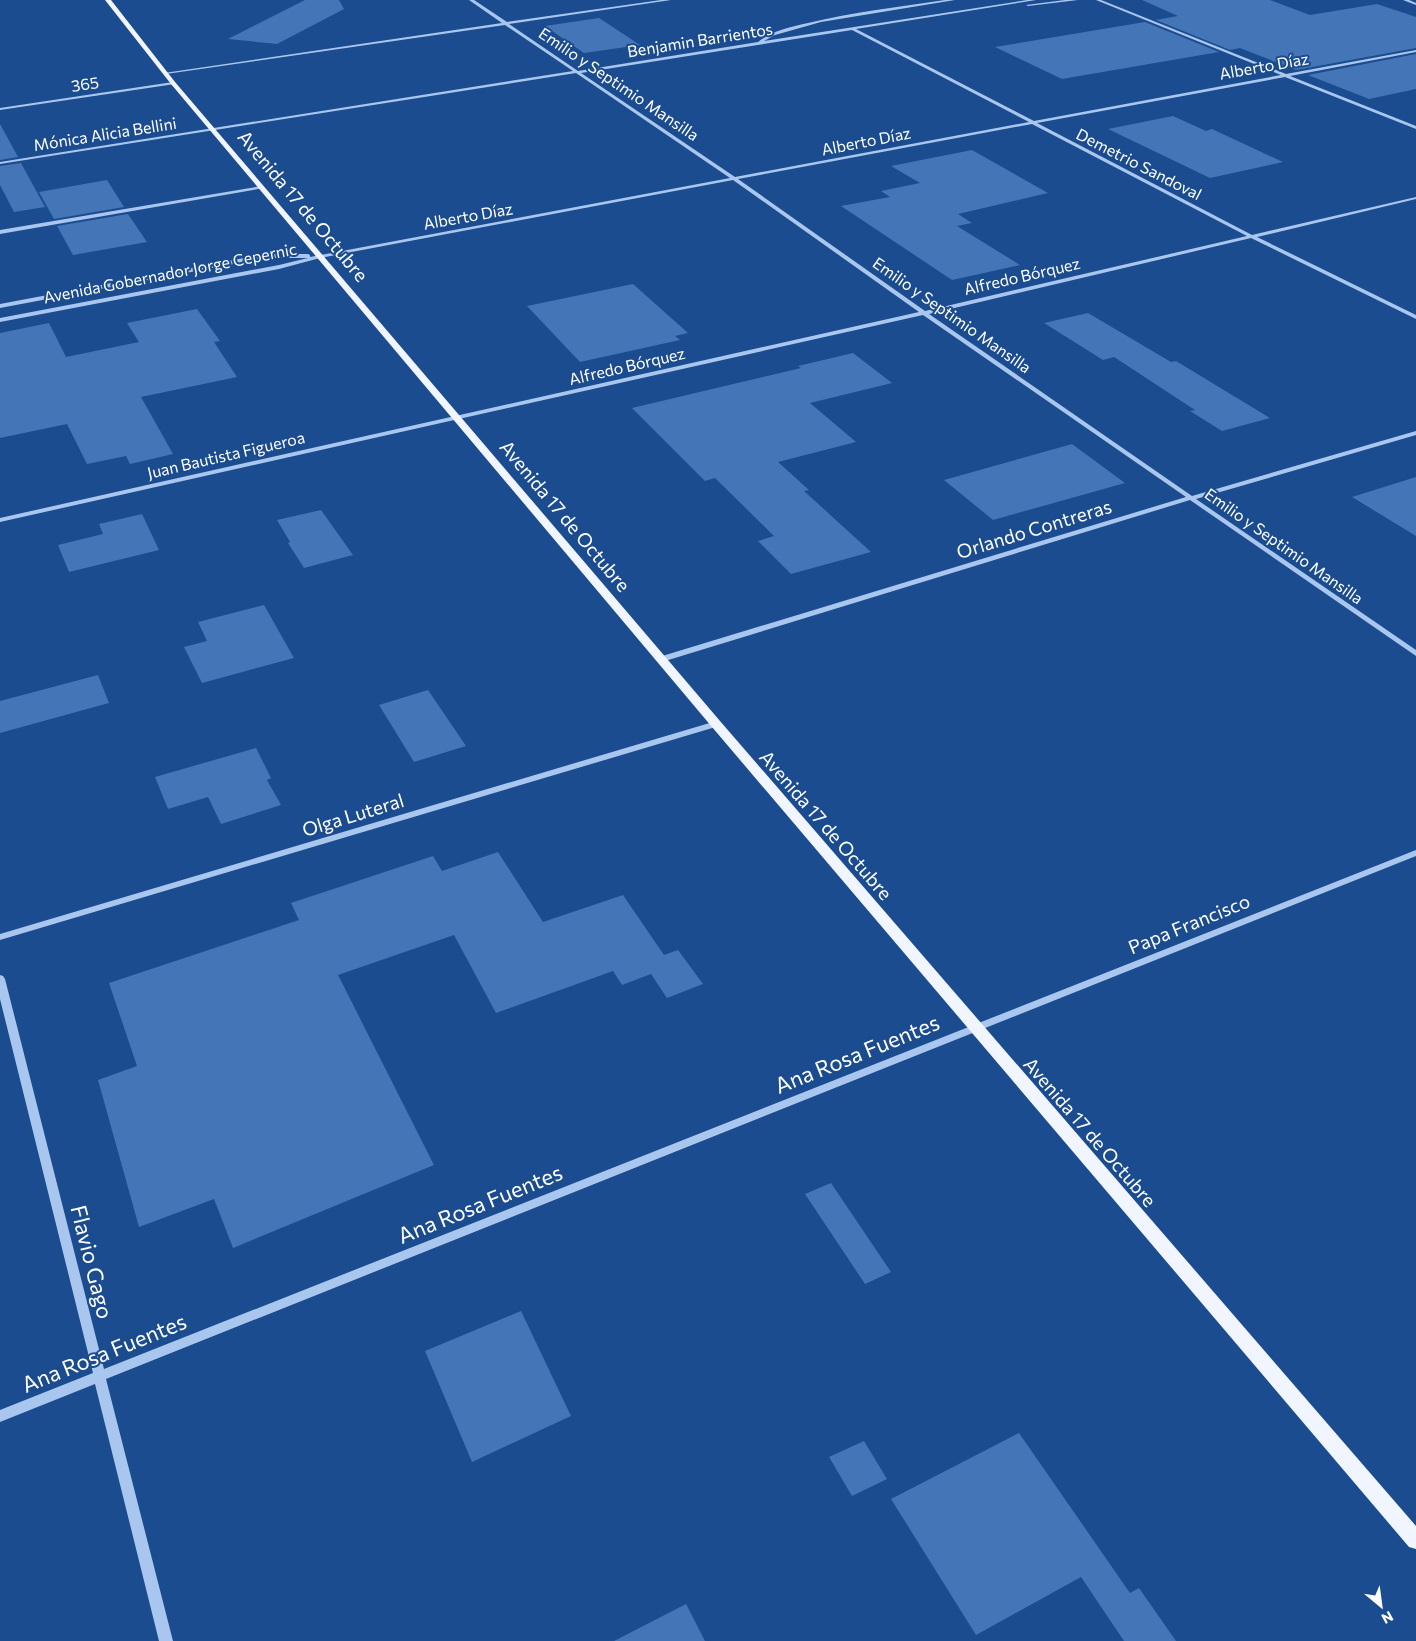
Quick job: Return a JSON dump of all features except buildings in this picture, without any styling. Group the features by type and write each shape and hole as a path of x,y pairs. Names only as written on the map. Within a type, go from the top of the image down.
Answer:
{"main road":[{"name":"Avenida 17 de Octubre","path":"108,0 173,83 716,724 1416,1540"}],"street":[{"name":"Emilio y Septimio Mansilla","path":"470,0 735,179 924,313 1416,654"},
{"path":"166,73 670,0"},
{"path":"758,44 764,38 782,30 814,22 953,0"},
{"name":"Benjamin Barrientos","path":"214,130 1034,0"},
{"name":"Benjamin Barrientos","path":"953,13 1076,0"},
{"path":"1098,0 1416,128"},
{"path":"1406,0 1416,4"},
{"name":"Demetrio Sandoval","path":"853,29 1253,237 1416,318"},
{"name":"Alberto Díaz","path":"320,256 1416,51"},
{"name":"365","path":"0,109 173,83"},
{"name":"Mónica Alicia Bellini","path":"0,164 214,130"},
{"path":"0,232 262,187"},
{"name":"Alfredo Bórquez","path":"458,418 924,313 1416,198"},
{"name":"Avenida Gobernador Jorge Cepernic","path":"0,306 265,256 320,256"},
{"name":"Avenida Gobernador Jorge Cepernic","path":"0,320 279,267 320,256"},
{"name":"Juan Bautista Figueroa","path":"0,520 458,418"},
{"name":"Orlando Contreras","path":"662,659 1191,498 1416,432"},
{"name":"Olga Luteral","path":"0,938 716,724"},
{"name":"Papa Francisco","path":"976,1029 1416,853"},
{"name":"Flavio Gago","path":"0,979 166,1641"},
{"name":"Ana Rosa Fuentes","path":"0,1416 976,1029"}]}
